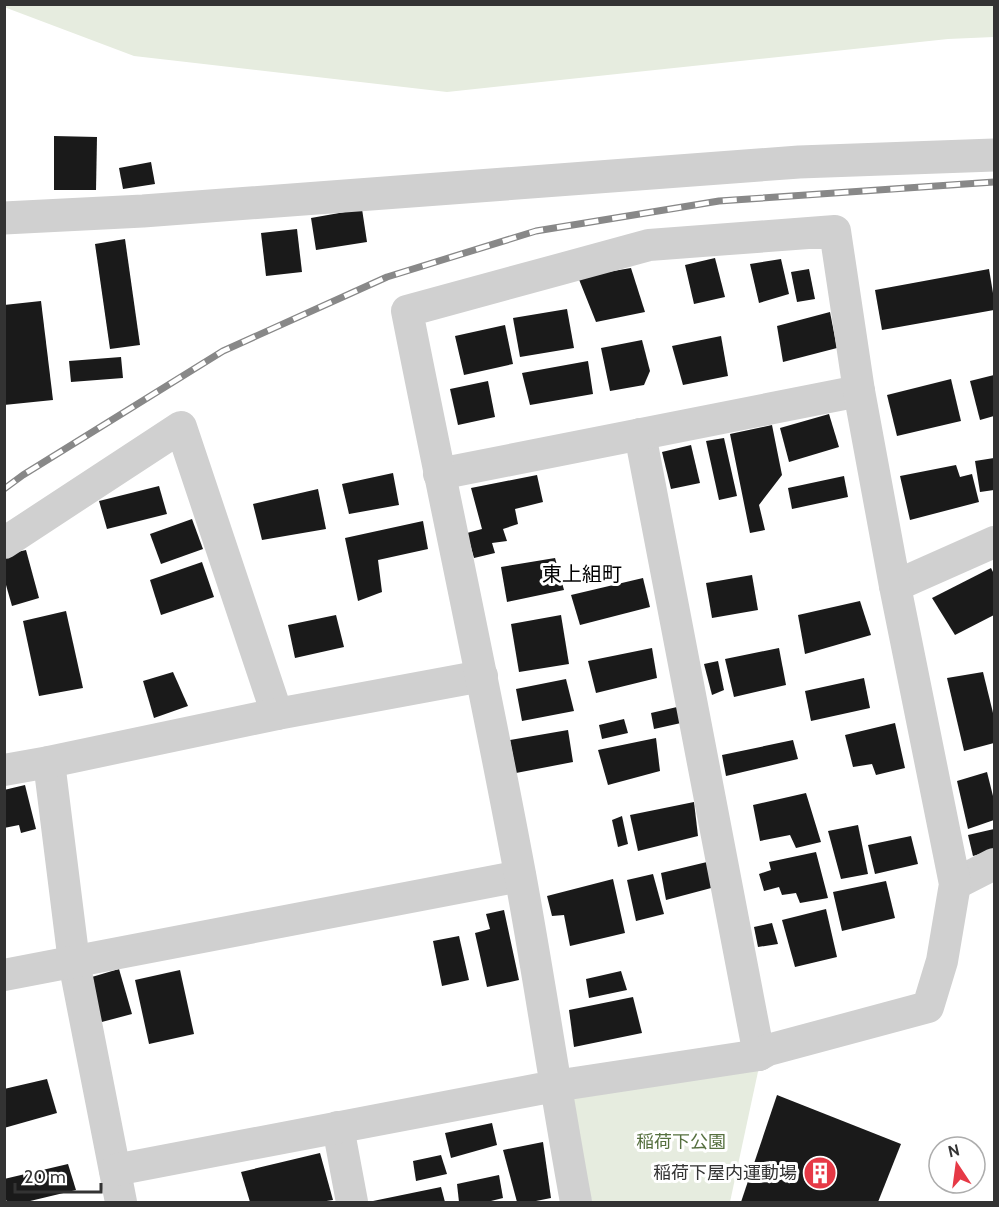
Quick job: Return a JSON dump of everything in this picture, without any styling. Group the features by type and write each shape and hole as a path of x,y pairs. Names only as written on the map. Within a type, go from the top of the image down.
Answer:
{"street":[{"path":"4,218 143,211 799,162 994,155"},
{"path":"115,1170 555,1086 759,1054 928,1007 942,961 955,884 895,586 859,391 835,231 648,245 407,311 482,676 520,876 555,1086 576,1203"},
{"path":"440,474 859,391"},
{"path":"4,543 181,427 278,714"},
{"path":"640,434 759,1054"},
{"path":"895,586 994,542"},
{"path":"4,770 278,714 482,676"},
{"path":"49,762 74,962 121,1203"},
{"path":"955,884 994,864"},
{"path":"4,975 520,876"},
{"path":"338,1127 352,1203"}],"green space":[{"path":"5,4 994,4 994,37 948,39 447,92 134,56 4,7"},
{"name":"稲荷下公園","path":"759,1067 730,1202 592,1202 569,1098"}],"building":[{"path":"54,136 97,137 96,190 54,190"},
{"path":"151,162 155,184 123,189 119,168"},
{"path":"362,209 367,242 316,250 311,218"},
{"path":"297,229 302,272 266,276 261,233"},
{"path":"125,239 140,345 110,349 95,244"},
{"path":"715,258 725,297 694,304 685,265"},
{"path":"781,259 789,294 759,303 750,264"},
{"path":"631,268 645,312 596,322 578,277"},
{"path":"809,269 815,299 797,302 791,272"},
{"path":"989,269 994,310 882,330 875,290"},
{"path":"41,301 53,400 4,405 4,305"},
{"path":"567,309 574,348 520,357 513,318"},
{"path":"830,312 837,348 783,362 777,326"},
{"path":"505,325 513,364 464,375 455,336"},
{"path":"721,336 728,376 683,385 672,346"},
{"path":"642,340 650,371 644,385 610,391 601,348"},
{"path":"121,357 123,378 71,382 69,361"},
{"path":"588,361 593,394 530,405 522,373"},
{"path":"994,375 994,416 980,420 970,381"},
{"path":"951,379 961,421 897,436 887,395"},
{"path":"488,381 495,417 458,425 450,389"},
{"path":"829,414 839,447 789,462 780,428"},
{"path":"772,425 782,475 759,505 765,530 750,533 730,434"},
{"path":"724,438 737,496 719,500 706,441"},
{"path":"691,445 700,483 671,489 662,452"},
{"path":"994,458 994,490 980,492 975,461"},
{"path":"956,465 960,477 972,474 979,502 910,520 900,476"},
{"path":"393,473 399,505 349,514 342,484"},
{"path":"537,475 543,502 515,509 518,524 503,529 507,541 492,543 495,553 474,558 467,533 482,529 471,488"},
{"path":"844,476 848,497 792,509 788,488"},
{"path":"159,486 167,514 107,529 99,501"},
{"path":"318,489 326,529 262,540 253,504"},
{"path":"192,519 203,549 161,564 150,534"},
{"path":"423,521 428,549 378,560 382,592 358,601 345,538"},
{"path":"26,550 39,598 12,606 4,578 4,555"},
{"path":"555,558 564,590 507,602 501,567"},
{"path":"202,562 214,597 161,615 150,580"},
{"path":"991,568 994,574 994,615 955,635 932,598"},
{"path":"752,575 758,610 712,618 706,583"},
{"path":"643,578 650,607 580,625 571,595"},
{"path":"860,601 871,635 805,654 798,615"},
{"path":"66,611 83,688 39,696 23,621"},
{"path":"336,615 344,647 295,658 288,625"},
{"path":"561,615 569,664 519,672 511,624"},
{"path":"652,648 657,678 596,693 588,661"},
{"path":"779,648 786,685 734,697 725,659"},
{"path":"718,661 724,690 712,695 704,664"},
{"path":"173,672 188,706 154,718 143,681"},
{"path":"983,672 994,717 994,743 964,751 947,678"},
{"path":"864,678 870,708 811,721 805,691"},
{"path":"566,679 574,711 522,721 516,689"},
{"path":"677,707 681,723 654,729 651,713"},
{"path":"624,719 628,733 602,739 599,725"},
{"path":"895,723 905,768 876,775 872,764 853,767 845,735"},
{"path":"568,730 573,762 516,773 510,740"},
{"path":"656,738 660,771 608,785 598,750"},
{"path":"793,740 798,759 726,776 722,755"},
{"path":"987,772 994,800 994,820 968,829 957,781"},
{"path":"25,785 36,829 21,833 19,825 4,828 4,790"},
{"path":"806,793 821,842 796,848 790,835 760,841 753,805"},
{"path":"694,802 698,836 638,851 630,815"},
{"path":"622,816 628,844 618,847 612,820"},
{"path":"858,825 868,874 841,879 828,831"},
{"path":"994,829 994,850 973,856 968,835"},
{"path":"911,836 918,864 875,874 868,845"},
{"path":"816,852 828,898 800,903 796,893 782,895 779,887 764,891 759,874 771,870 769,862"},
{"path":"707,862 715,887 666,900 661,873"},
{"path":"653,874 664,914 636,921 627,880"},
{"path":"613,879 625,933 570,946 564,915 552,916 547,896"},
{"path":"886,881 895,918 842,931 833,892"},
{"path":"826,909 837,957 795,967 782,920"},
{"path":"504,910 519,980 487,987 475,933 490,929 486,914"},
{"path":"772,923 778,944 758,947 754,927"},
{"path":"459,936 469,980 442,986 433,941"},
{"path":"119,969 132,1014 98,1023 85,979"},
{"path":"180,970 194,1034 149,1044 135,980"},
{"path":"621,971 627,990 589,998 586,979"},
{"path":"633,997 642,1033 574,1047 569,1010"},
{"path":"47,1079 57,1113 4,1128 4,1089"},
{"name":"稲荷下屋内運動場","path":"777,1095 901,1144 878,1202 741,1202"},
{"path":"492,1123 497,1145 451,1158 445,1133"},
{"path":"543,1142 551,1198 517,1202 503,1150"},
{"path":"320,1153 333,1200 250,1202 241,1172"},
{"path":"441,1155 447,1174 416,1181 413,1161"},
{"path":"68,1164 76,1190 26,1202 7,1202 4,1195 4,1179"},
{"path":"499,1175 503,1198 487,1202 459,1202 457,1184"},
{"path":"441,1187 445,1202 373,1202 373,1201"}],"railway":[{"path":"4,489 223,351 387,277 536,231 719,201 994,182"}],"place":[{"name":"稲荷下屋内運動場","path":"820,1173"}],"district":[{"name":"東上組町","path":"582,574"}]}
